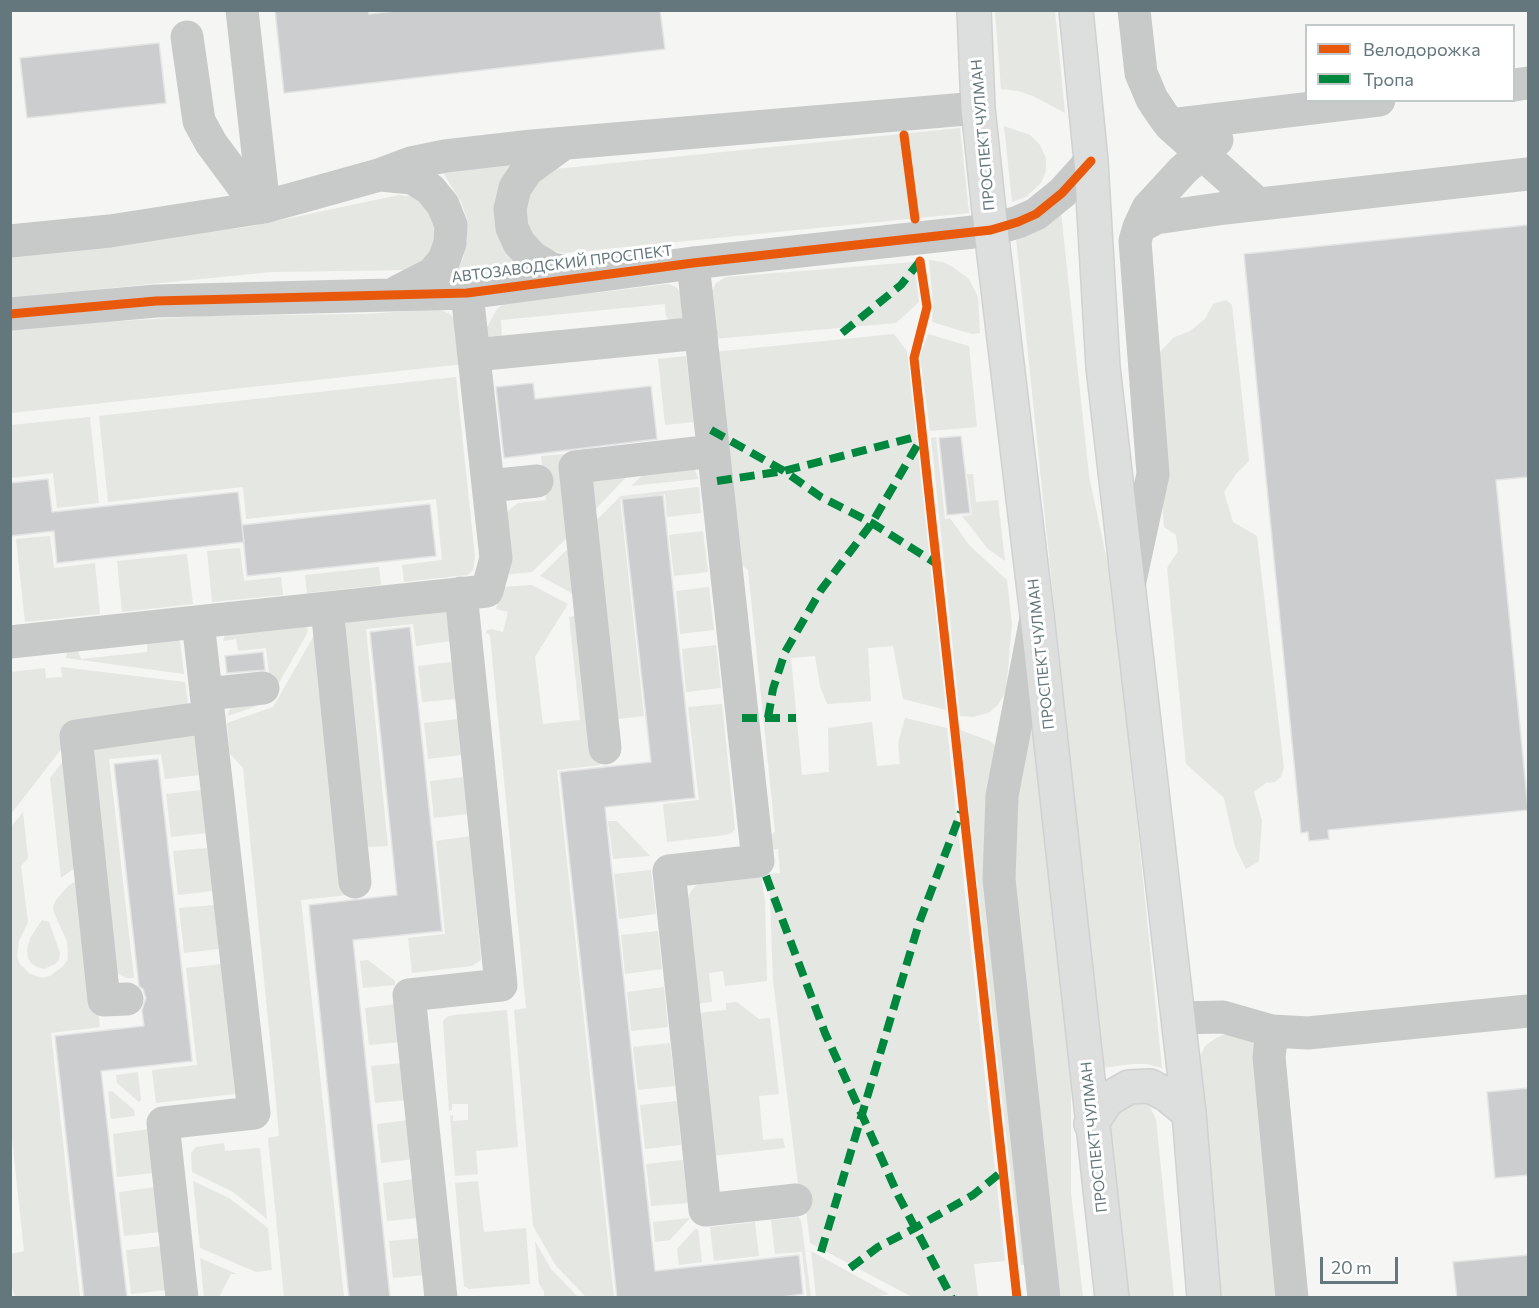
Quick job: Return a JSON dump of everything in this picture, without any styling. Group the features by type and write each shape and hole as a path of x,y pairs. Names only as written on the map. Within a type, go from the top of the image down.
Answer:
{"main road":[{"name":"ПРОСПЕКТ ЧУЛМАН","path":"974,10 978,108 991,230 1037,615 1087,1064 1091,1124 1112,1298"},
{"path":"1076,10 1091,161 1103,367 1189,1113 1204,1298"},
{"path":"1091,1124 1108,1099 1129,1087 1150,1086 1167,1095 1189,1113"}],"street":[{"path":"242,10 261,207"},
{"path":"1134,10 1141,73 1152,99 1170,125 1258,204"},
{"path":"187,37 198,121 261,207"},
{"path":"1170,125 1362,102"},
{"path":"10,242 110,231 261,207 379,175 411,163 445,156 565,143 978,108"},
{"path":"1128,589 1154,474 1135,241 1148,208 1201,153 1246,116"},
{"path":"565,143 527,170 515,188 510,208 512,228 519,243 532,257 550,268 588,278"},
{"name":"АВТОЗАВОДСКИЙ ПРОСПЕКТ","path":"10,314 156,301 467,293 693,263 991,230 1036,214 1056,198 1091,161"},
{"path":"1139,227 1156,218 1258,204 1528,174"},
{"path":"379,175 412,178 430,189 443,205 451,225 450,243 444,260 432,274 389,296"},
{"path":"693,263 758,861 669,871 705,1210 796,1200"},
{"path":"10,642 487,591 496,558 467,293"},
{"path":"474,355 701,333"},
{"path":"605,747 575,467 713,451"},
{"path":"488,486 537,481"},
{"path":"441,1298 409,995 501,985 461,593"},
{"path":"327,608 355,882"},
{"path":"1037,615 1002,796 999,879 1044,1298"},
{"path":"182,1298 163,1123 254,1113 198,622"},
{"path":"127,999 104,1000 76,736 208,706 263,688"},
{"path":"1178,1018 1223,1017 1272,1031 1308,1033 1528,1011"},
{"path":"1272,1031 1269,1057 1292,1298"}],"shaded area":[{"path":"995,11 1055,11 1065,113 1033,96 1001,89"},
{"path":"1004,126 1030,135 1040,145 1046,158 1046,171 1041,183 1026,197 1012,202"},
{"path":"960,128 969,213 565,253 551,251 529,235 523,209 533,184 555,169"},
{"path":"516,162 530,272 452,278 463,258 467,239 467,219 461,202 442,171"},
{"path":"399,195 415,197 427,204 439,236 426,261 411,270 271,272 11,298 10,253 248,227"},
{"path":"1061,212 1089,476 1114,594 1162,1068 1133,1064 1102,1068 1016,238"},
{"path":"929,260 943,262 969,279 978,297 980,333 972,334 932,322 933,305"},
{"path":"914,262 919,302 896,323 713,339 712,291 716,283 726,277"},
{"path":"668,284 676,287 681,293 687,318 671,322 666,316 665,304 501,320 502,338 490,346 486,329 497,309 503,304"},
{"path":"1226,300 1232,305 1249,461 1236,474 1224,492 1233,522 1257,536 1284,768 1281,777 1275,782 1266,783 1254,792 1262,821 1259,861 1246,869 1235,847 1224,798 1186,764 1167,568 1178,551 1176,535 1164,527 1153,385 1159,353 1173,338 1190,331 1205,319 1213,304"},
{"path":"439,309 456,320 464,364 11,413 11,328 201,316 365,314"},
{"path":"894,334 907,351 946,710 903,699 893,646 868,648 871,701 827,704 820,686 815,656 791,658 802,775 829,772 828,728 872,722 877,766 900,764 898,743 905,718 947,728 1005,1261 974,1264 978,1297 912,1297 810,1243 806,1210 800,1200 773,980 769,874 780,873 778,849 767,850 766,842 775,831 748,570 735,560 714,352"},
{"path":"928,334 969,346 977,427 930,431 920,356"},
{"path":"686,356 694,422 665,425 658,359"},
{"path":"456,377 475,557 473,570 467,575 404,582 402,565 442,560 436,499 246,519 243,487 108,502 99,416"},
{"path":"90,417 99,503 57,508 53,473 11,478 11,425"},
{"path":"936,437 945,519 950,518 969,545 1007,580 1012,624 1006,692 997,706 988,713 973,717 960,716 931,438"},
{"path":"566,454 574,531 532,572 502,575 496,520 518,503 546,500 541,456"},
{"path":"690,465 695,470 698,479 631,486 650,468"},
{"path":"634,469 588,517 584,475"},
{"path":"967,474 973,474 976,502 998,500 1005,561 988,549 962,516 972,515"},
{"path":"699,487 701,513 667,517 665,494 620,499 644,716 618,719 589,527 621,496"},
{"path":"703,531 708,572 674,576 669,535"},
{"path":"50,536 54,568 95,563 100,614 25,622 16,539"},
{"path":"576,541 583,599 540,576"},
{"path":"240,548 244,581 281,577 283,595 212,602 207,551"},
{"path":"187,554 193,604 122,612 117,561"},
{"path":"379,567 381,585 307,593 305,575"},
{"path":"532,585 568,604 535,657 543,724 580,720 569,617 584,615 600,765 557,770 614,1297 586,1297 556,1266 533,1226 514,1010 526,1008 490,635 486,633 491,629 503,632 508,612 496,609 502,587"},
{"path":"709,587 714,630 680,634 676,591"},
{"path":"447,606 451,641 416,646 413,624 366,629 388,846 367,847 344,622"},
{"path":"307,625 308,632 268,702 228,716 230,708 270,681 266,648 238,651 236,639 223,641 225,635"},
{"path":"316,632 348,895 301,900 344,1297 284,1297 268,1138 279,1136 275,1090 243,768 230,754 227,723 273,707"},
{"path":"176,638 180,642 184,674 66,658 67,652 78,651 81,659 147,652 147,642"},
{"path":"716,645 721,688 686,692 682,649"},
{"path":"452,662 456,699 422,702 418,666"},
{"path":"61,667 185,682 189,712 70,738 11,814 11,672 45,668 46,678 62,677"},
{"path":"722,704 735,829 726,835 667,842 663,804 699,800 688,707"},
{"path":"1033,717 1071,1068 1071,1193 1083,1297 1058,1297 1013,894 1014,813"},
{"path":"458,719 462,755 428,759 424,723"},
{"path":"960,730 995,745 1028,1264 1021,1265"},
{"path":"192,733 196,738 199,775 165,779 161,754 109,759 134,978 126,978 113,971 84,745"},
{"path":"71,751 75,868 61,878 50,778"},
{"path":"463,777 468,814 434,818 430,781"},
{"path":"201,790 206,833 171,837 166,794"},
{"path":"23,812 28,858 21,866 28,922 19,941 17,957 20,964 30,974 43,978 50,976 68,959 67,941 53,906 68,886 84,876 100,1027 51,1033 80,1297 15,1297 11,1284 11,1254 24,1251 10,1120 10,828"},
{"path":"608,821 617,821 650,856 613,859"},
{"path":"470,836 481,960 472,966 412,973 408,938 445,934 436,841"},
{"path":"207,848 212,891 178,895 173,851"},
{"path":"651,870 656,914 619,919 614,874"},
{"path":"761,876 765,901 767,981 725,986 723,971 709,973 712,1002 696,1004 686,904 690,893 695,886 704,881"},
{"path":"214,905 219,949 184,953 179,908"},
{"path":"42,920 49,922 60,953 59,960 55,964 44,969 31,963 27,950 30,938"},
{"path":"658,931 662,969 625,974 621,935"},
{"path":"368,960 395,981 395,985 363,988 360,961"},
{"path":"221,964 235,1094 156,1103 152,1070 197,1065 186,968"},
{"path":"664,987 668,1027 631,1031 627,992"},
{"path":"737,1002 759,1019 770,1018 779,1094 759,1096 763,1140 783,1138 785,1148 712,1156 697,1013 726,1010 726,1003"},
{"path":"397,1004 401,1042 369,1045 365,1008"},
{"path":"507,1010 518,1147 476,1151 478,1174 455,1176 450,1116 453,1115 453,1121 468,1120 468,1104 452,1104 452,1110 449,1111 443,1021 453,1015"},
{"path":"1222,1035 1244,1036 1254,1043 1259,1052 1283,1297 1222,1297 1198,1072 1199,1059 1205,1046"},
{"path":"670,1043 675,1086 638,1090 633,1047"},
{"path":"403,1063 407,1100 375,1103 371,1066"},
{"path":"138,1072 141,1100 139,1102 117,1083 116,1075"},
{"path":"112,1091 134,1110 135,1116 111,1119 108,1092"},
{"path":"1140,1100 1150,1107 1156,1119 1174,1297 1127,1297 1107,1119 1112,1107"},
{"path":"677,1101 681,1145 645,1149 640,1105"},
{"path":"409,1120 413,1159 381,1163 377,1124"},
{"path":"149,1129 154,1173 117,1177 113,1134"},
{"path":"224,1143 225,1151 260,1148 267,1219 233,1192 192,1172 191,1153 196,1147"},
{"path":"683,1160 688,1203 651,1206 646,1164"},
{"path":"415,1179 419,1218 387,1221 383,1183"},
{"path":"193,1181 229,1198 268,1228 272,1270 256,1272 200,1248"},
{"path":"478,1181 484,1232 526,1228 530,1284 469,1289 464,1286 455,1183"},
{"path":"156,1187 161,1232 124,1236 119,1192"},
{"path":"798,1217 801,1220 811,1297 807,1297 802,1252 775,1254 771,1220"},
{"path":"690,1218 670,1240 655,1242 653,1222"},
{"path":"755,1222 759,1256 714,1261 710,1227"},
{"path":"695,1229 698,1229 702,1262 679,1265 677,1249"},
{"path":"421,1238 425,1275 393,1278 389,1241"},
{"path":"535,1241 551,1269 578,1297 544,1297 544,1291 539,1284"},
{"path":"162,1246 167,1290 131,1294 126,1250"},
{"path":"811,1251 889,1294 876,1297 816,1297"},
{"path":"200,1258 237,1274 231,1274 219,1297 204,1297"}],"building":[{"path":"275,10 368,10 369,14 404,10 660,10 665,49 284,93"},
{"path":"159,43 166,103 27,118 20,58"},
{"path":"1528,225 1528,477 1496,480 1528,810 1328,830 1329,839 1309,841 1308,832 1301,833 1244,254"},
{"path":"533,383 535,399 651,386 657,439 504,458 496,387"},
{"path":"961,436 970,513 947,515 939,438"},
{"path":"48,479 52,512 238,492 244,542 57,563 54,531 10,536 10,483"},
{"path":"663,495 695,798 605,807 655,1271 799,1255 803,1294 774,1298 617,1298 560,772 651,762 622,499"},
{"path":"430,504 436,556 247,576 242,525"},
{"path":"410,627 442,931 353,940 390,1298 349,1298 309,905 397,895 370,632"},
{"path":"263,652 265,670 227,673 225,656"},
{"path":"158,759 192,1061 101,1071 127,1298 84,1298 55,1036 144,1026 142,1010 146,998 143,989 139,986 114,764"},
{"path":"1528,1088 1528,1175 1495,1178 1487,1092"},
{"path":"1528,1255 1528,1298 1457,1298 1453,1262"}],"marked path":[{"path":"842,333 901,285 920,261"},
{"path":"711,430 784,471 821,497 872,523 937,564"},
{"path":"717,481 784,471 923,435"},
{"path":"768,718 773,689 785,652 821,590 872,523 922,437"},
{"path":"742,718 796,718"},
{"path":"821,1252 919,923 961,812"},
{"path":"766,876 825,1033 899,1197 952,1298"},
{"path":"850,1268 878,1247 973,1195 1004,1170"}],"cycle path":[{"path":"904,135 915,219"},
{"path":"10,314 156,301 467,293 693,263 991,230 1036,214 1062,193 1091,161"},
{"path":"920,261 927,307 914,358 1017,1298"}]}
